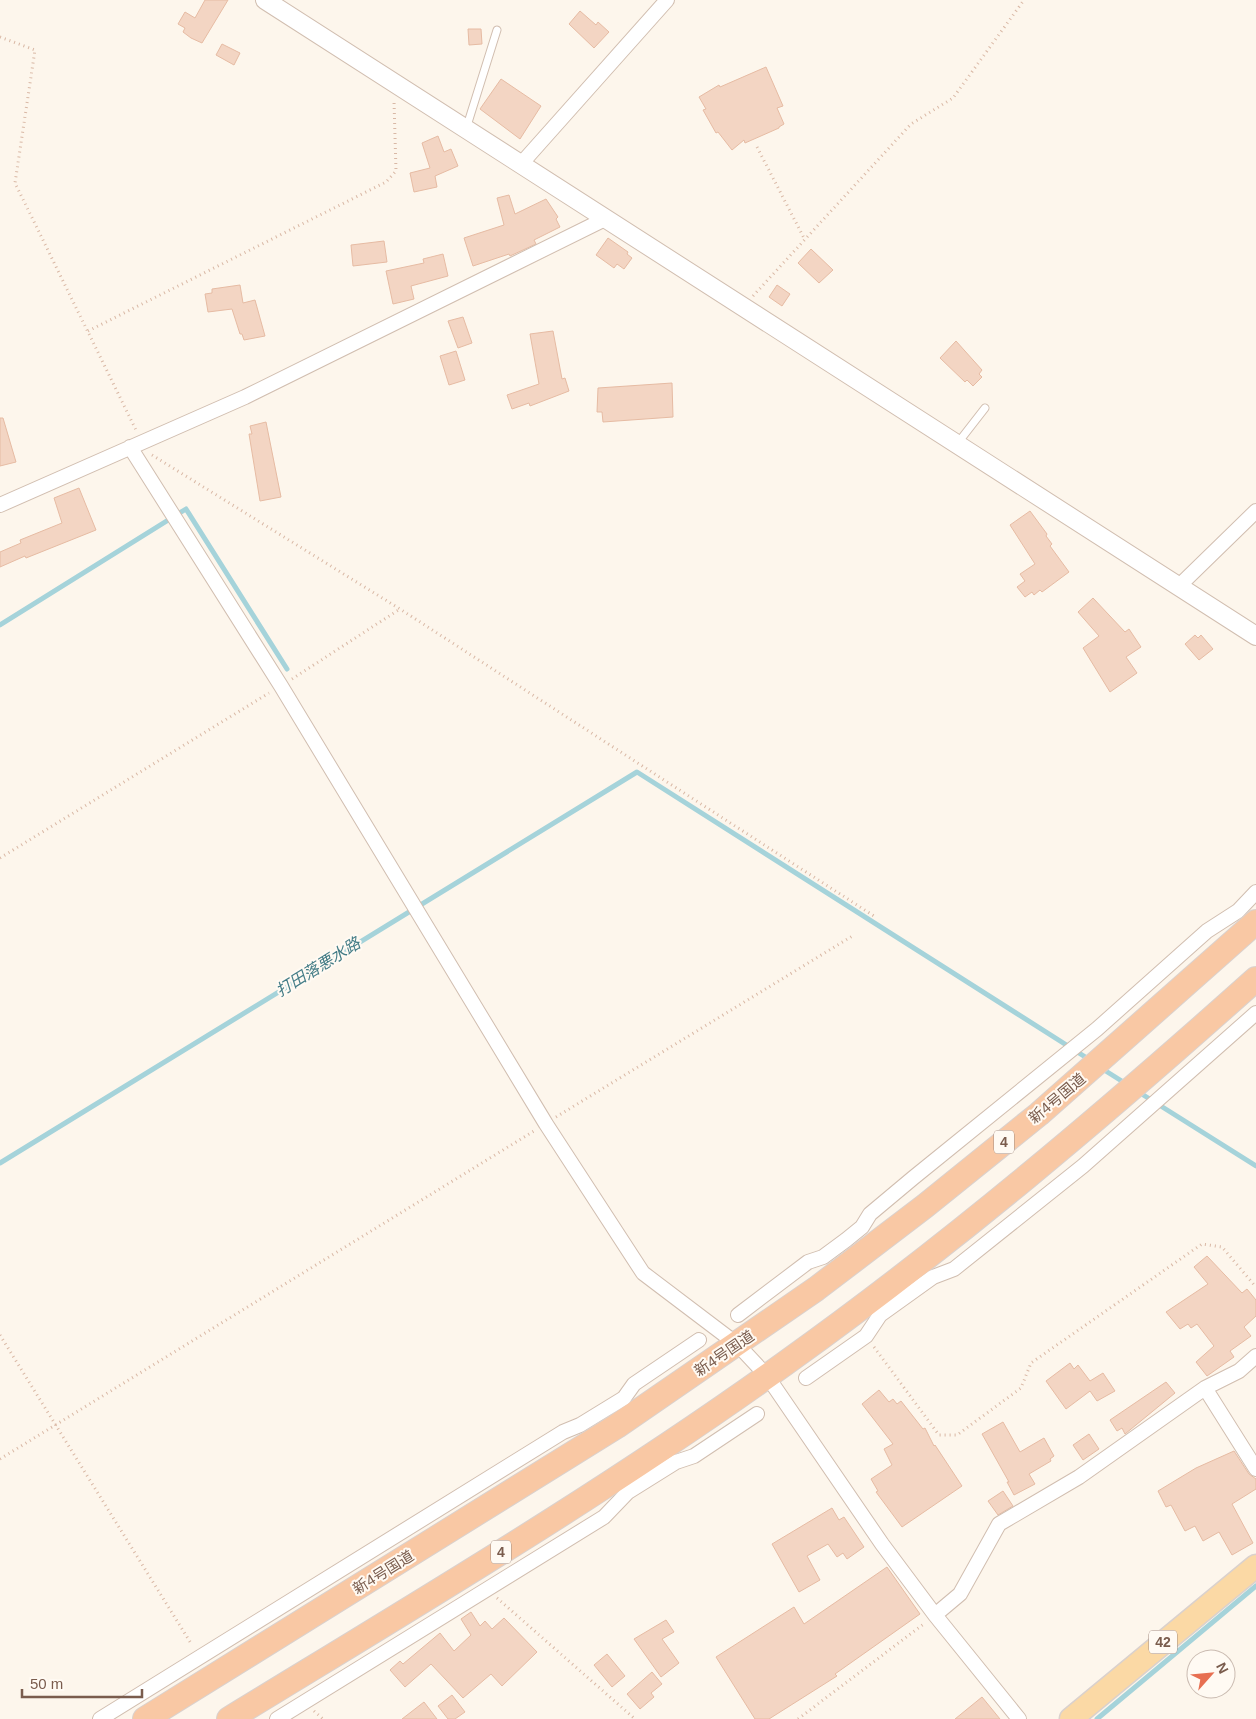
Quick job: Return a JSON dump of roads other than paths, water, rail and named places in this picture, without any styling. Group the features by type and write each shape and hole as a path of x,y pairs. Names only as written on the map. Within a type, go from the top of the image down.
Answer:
{"highway":[{"name":"新4号国道","path":"145,1719 611,1418 738,1345 853,1248 1039,1114 1256,922"},
{"name":"4","path":"229,1719 507,1549 647,1469 767,1376 898,1292 1046,1162 1142,1082 1256,979"}],"main road":[{"name":"42","path":"1071,1719 1256,1566"}],"street":[{"path":"265,0 1256,636"},
{"path":"521,164 667,0"},
{"path":"0,505 245,398 605,219"},
{"path":"136,444 546,1124 643,1273 738,1345 767,1376 882,1544 935,1615 1018,1719"},
{"path":"1178,587 1256,511"},
{"path":"738,1315 808,1262 853,1248 870,1214 1097,1029 1207,931 1238,911 1255,895"},
{"path":"806,1378 866,1336 898,1292 954,1268 1083,1166 1256,1013"},
{"path":"100,1719 562,1432 580,1425 611,1418 634,1384 700,1340"},
{"path":"935,1615 960,1594 999,1524 1079,1477 1204,1388 1238,1370 1256,1356"},
{"path":"1204,1388 1256,1469"},
{"path":"277,1719 604,1517 647,1469 694,1456 757,1414"}],"lane":[{"path":"466,128 497,30"},
{"path":"956,444 985,408"}],"waterway":[{"path":"0,625 186,509 287,669"},
{"name":"打田落悪水路","path":"0,1163 637,772 1090,1060"},
{"path":"1101,1068 1128,1085"},
{"path":"1137,1091 1256,1166"},
{"path":"1097,1719 1256,1586"}]}
